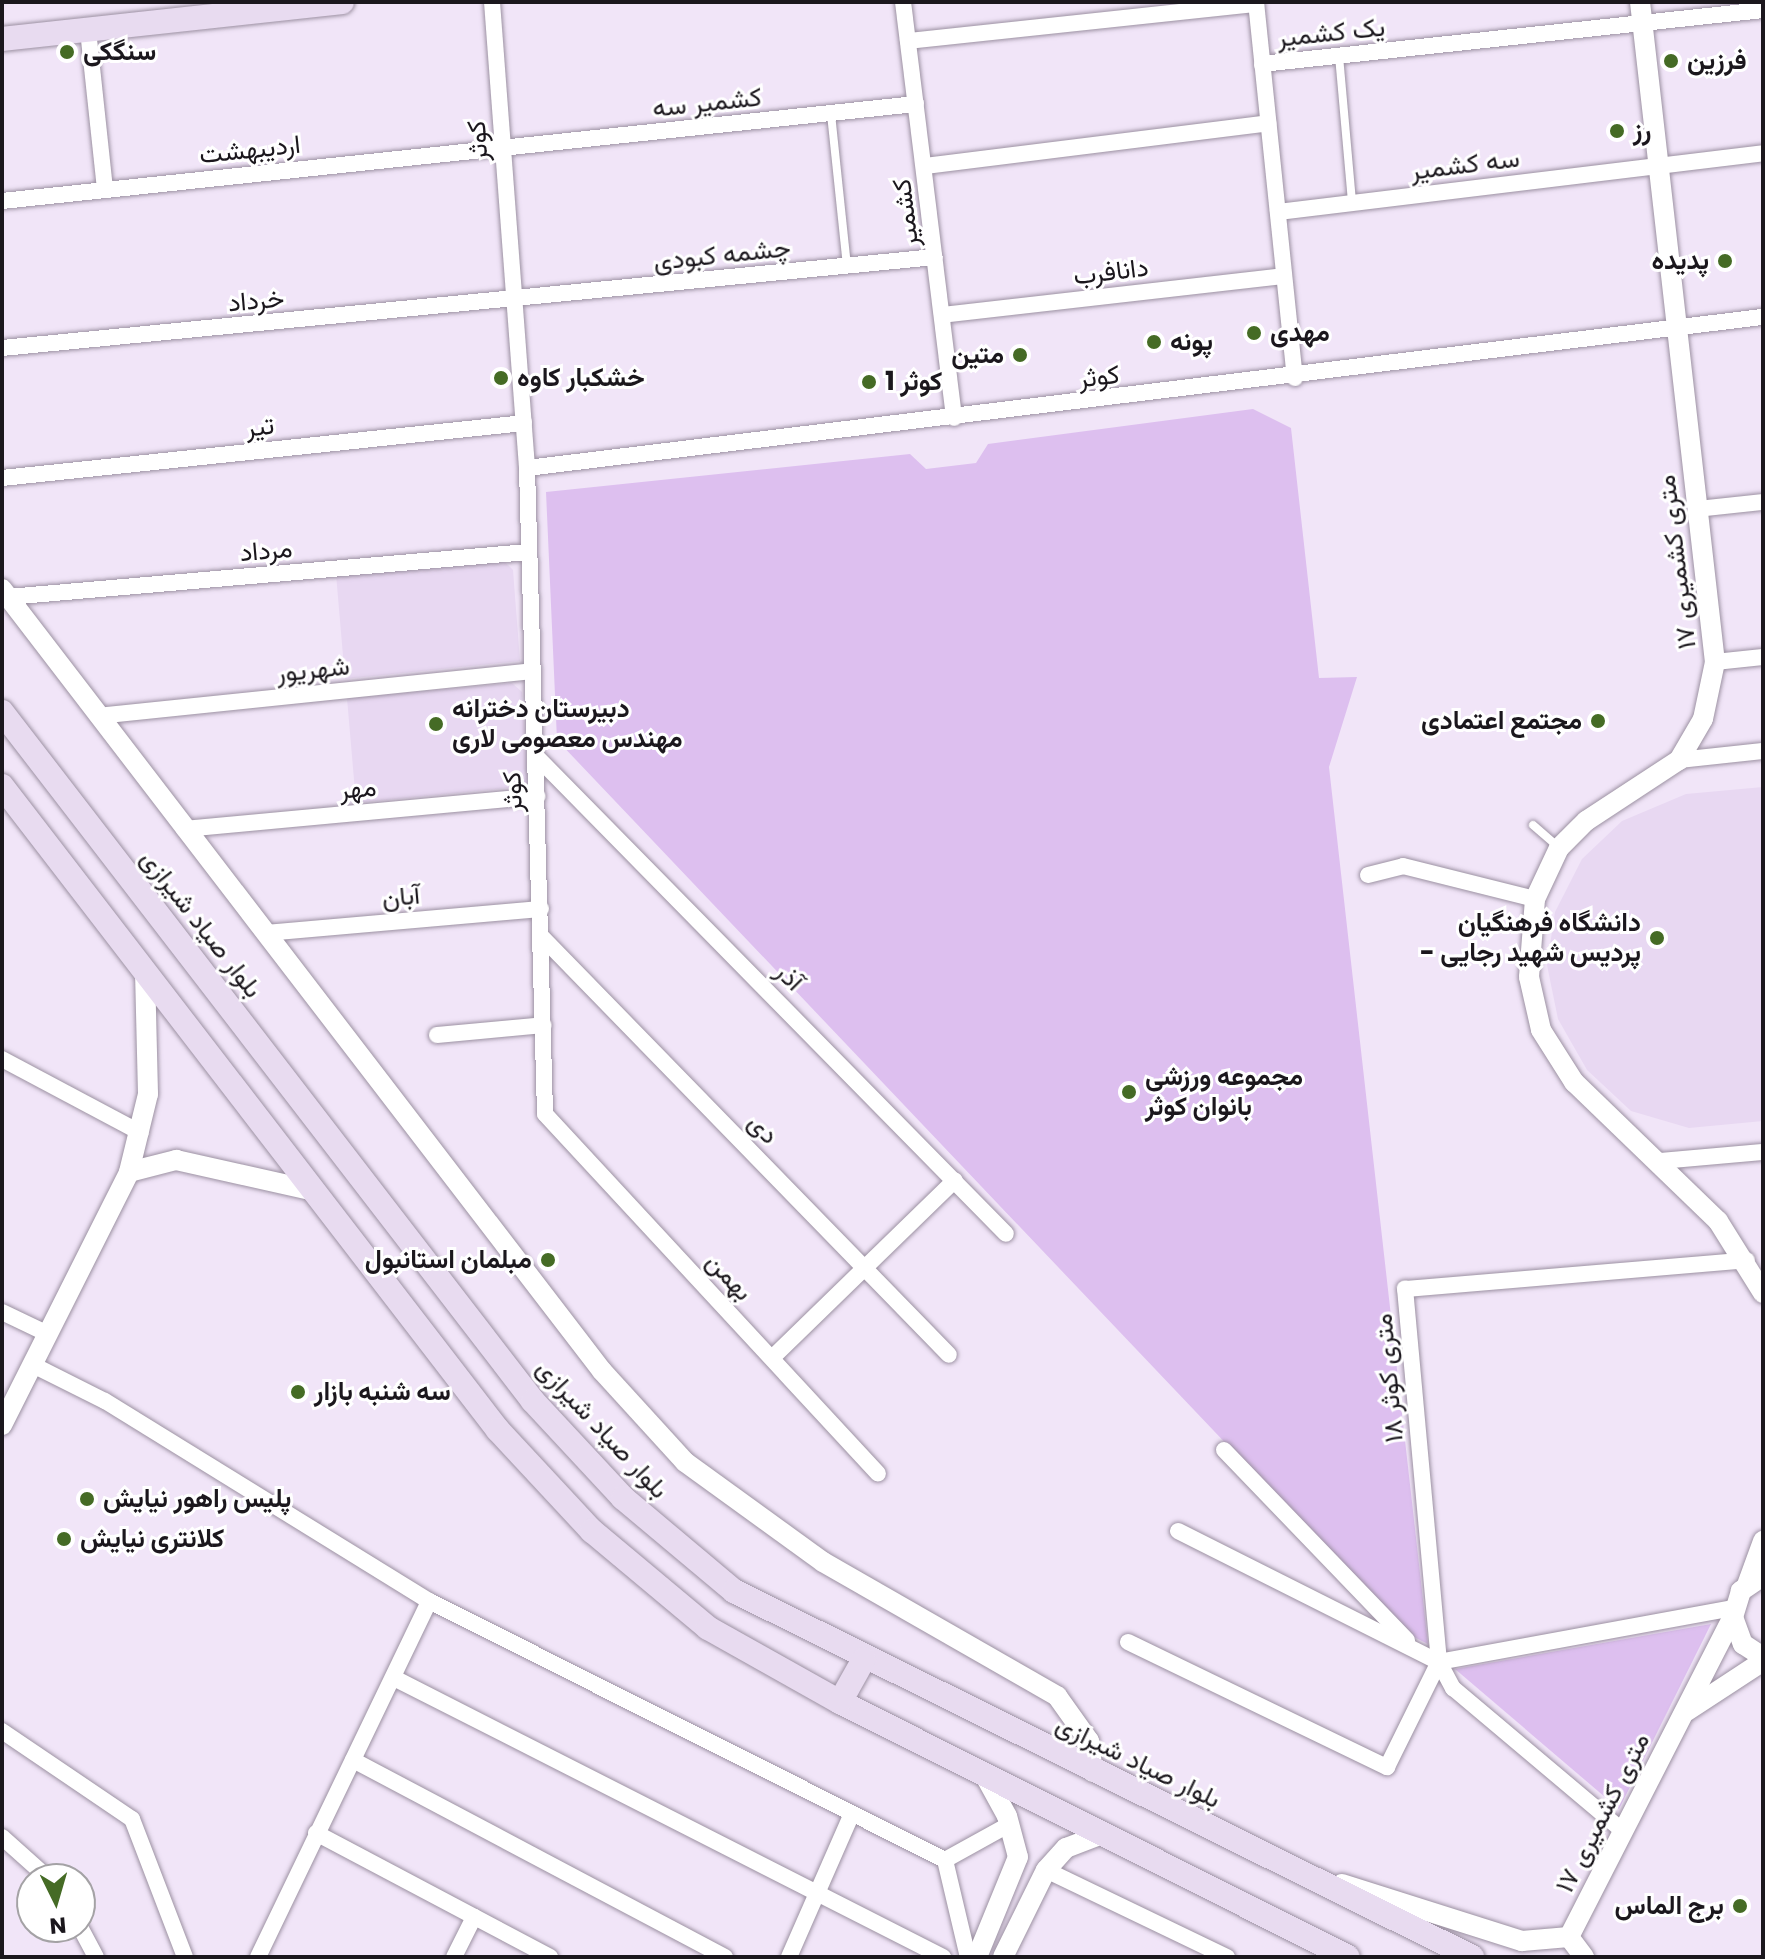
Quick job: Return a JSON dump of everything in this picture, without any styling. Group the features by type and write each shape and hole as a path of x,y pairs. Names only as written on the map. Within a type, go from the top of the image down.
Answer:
{"main road":[{"path":"2,39 342,2"},
{"name":"بلوار صیاد شیرازی","path":"2,712 533,1401 623,1498 734,1591 864,1659 1472,1957"},
{"path":"2,786 498,1430 592,1531 708,1628 840,1702 1348,1957"},
{"path":"840,1702 864,1659"}],"street":[{"name":"کوثر","path":"492,2 527,468 545,1114"},
{"name":"کشمیر","path":"903,2 954,418"},
{"name":"۱۷ متری کشمیری","path":"1640,2 1715,662 1703,719 1679,760 1586,821 1559,848 1535,899 1529,977 1541,1030 1574,1082 1660,1161 1747,1260 1763,1293"},
{"path":"908,41 1256,3 1295,378"},
{"name":"یک کشمیر","path":"1262,64 1763,10"},
{"path":"88,30 105,189"},
{"name":"کشمیر سه","path":"503,149 916,104"},
{"path":"925,166 1268,123"},
{"name":"اردیبهشت","path":"2,201 503,149"},
{"name":"سه کشمیر","path":"1278,212 1763,153"},
{"name":"چشمه کبودی","path":"514,302 935,257"},
{"name":"دانافرب","path":"942,315 1284,276"},
{"name":"خرداد","path":"2,348 514,302"},
{"name":"کوثر","path":"527,468 1295,378 1676,325 1763,317"},
{"name":"تیر","path":"2,478 524,423"},
{"path":"1697,509 1763,502"},
{"name":"مرداد","path":"5,593 528,552"},
{"path":"5,593 602,1371 685,1462 823,1562 1057,1696 1089,1741 1093,1772"},
{"path":"1715,662 1763,657"},
{"name":"شهریور","path":"98,716 532,671"},
{"path":"1679,760 1763,751"},
{"name":"آذر","path":"536,756 1006,1234"},
{"name":"مهر","path":"184,829 537,796"},
{"path":"1368,875 1403,866 1535,899"},
{"name":"آبان","path":"265,933 541,909"},
{"name":"دی","path":"542,937 949,1355"},
{"path":"3,1423 129,1172 141,1133 150,1039 145,971"},
{"path":"437,1035 544,1025"},
{"path":"2,1059 141,1133"},
{"name":"بهمن","path":"545,1114 878,1473"},
{"path":"1660,1161 1763,1152"},
{"path":"129,1172 176,1160 315,1191"},
{"path":"772,1358 955,1180"},
{"name":"۱۸ متری کوثر","path":"1439,1662 1405,1289 1747,1260"},
{"path":"2,1312 48,1334"},
{"path":"33,1365 105,1401 429,1601 851,1816 945,1860"},
{"path":"1224,1450 1417,1650"},
{"path":"1178,1531 1439,1662 1453,1688 1623,1831"},
{"name":"۱۷ متری کشمیری","path":"1569,1937 1734,1613 1755,1580 1763,1541"},
{"path":"258,1957 429,1601"},
{"path":"1439,1662 1734,1613 1743,1644 1763,1659 1684,1713"},
{"path":"1128,1642 1387,1767 1439,1662"},
{"path":"394,1678 943,1957"},
{"path":"2,1731 132,1819 185,1957"},
{"path":"353,1760 725,1957"},
{"path":"977,1957 1018,1857 1010,1824 984,1774"},
{"path":"789,1957 819,1896 851,1816"},
{"path":"945,1860 1010,1824"},
{"path":"316,1833 550,1957"},
{"path":"1003,1957 1046,1870 1066,1848 1102,1834"},
{"path":"2,1837 31,1863"},
{"path":"1018,1857 1202,1951 1227,1957"},
{"path":"945,1860 968,1957"},
{"path":"1285,1865 1522,1941 1569,1937 1584,1957"},
{"path":"454,1957 474,1917"},
{"path":"1271,1918 1329,1957"}],"lane":[{"path":"1339,56 1352,203"},
{"path":"831,114 847,266"},
{"path":"1533,825 1559,848"}],"shaded area":[{"name":"مجموعه ورزشی بانوان کوثر","path":"1253,409 1291,428 1319,678 1357,677 1329,767 1428,1644 1406,1633 557,740 546,492 910,454 926,469 976,463 988,444"},
{"path":"503,560 513,570 520,661 345,679 336,574"},
{"name":"دبیرستان دخترانه مهندس معصومی لاری","path":"512,683 522,692 528,786 356,803 347,698"},
{"name":"دانشگاه فرهنگیان - پردیس شهید رجایی","path":"1763,787 1763,1121 1689,1128 1631,1111 1587,1070 1558,1019 1547,965 1555,912 1582,859 1622,821 1686,794"},
{"path":"1711,1624 1619,1809 1455,1669"}],"place":[{"name":"سنگکی","path":"67,52"},
{"name":"فرزین","path":"1671,61"},
{"name":"رز","path":"1617,131"},
{"name":"پدیده","path":"1725,261"},
{"name":"مهدی","path":"1254,333"},
{"name":"پونه","path":"1154,342"},
{"name":"متین","path":"1020,355"},
{"name":"خشکبار کاوه","path":"501,378"},
{"name":"کوثر 1","path":"869,382"},
{"name":"مجتمع اعتمادی","path":"1598,721"},
{"name":"دبیرستان دخترانه مهندس معصومی لاری","path":"436,724"},
{"name":"دانشگاه فرهنگیان - پردیس شهید رجایی","path":"1657,938"},
{"name":"مجموعه ورزشی بانوان کوثر","path":"1129,1092"},
{"name":"مبلمان استانبول","path":"548,1260"},
{"name":"سه شنبه بازار","path":"298,1392"},
{"name":"پلیس راهور نیایش","path":"87,1499"},
{"name":"کلانتری نیایش","path":"64,1539"},
{"name":"برج الماس","path":"1740,1906"}]}
